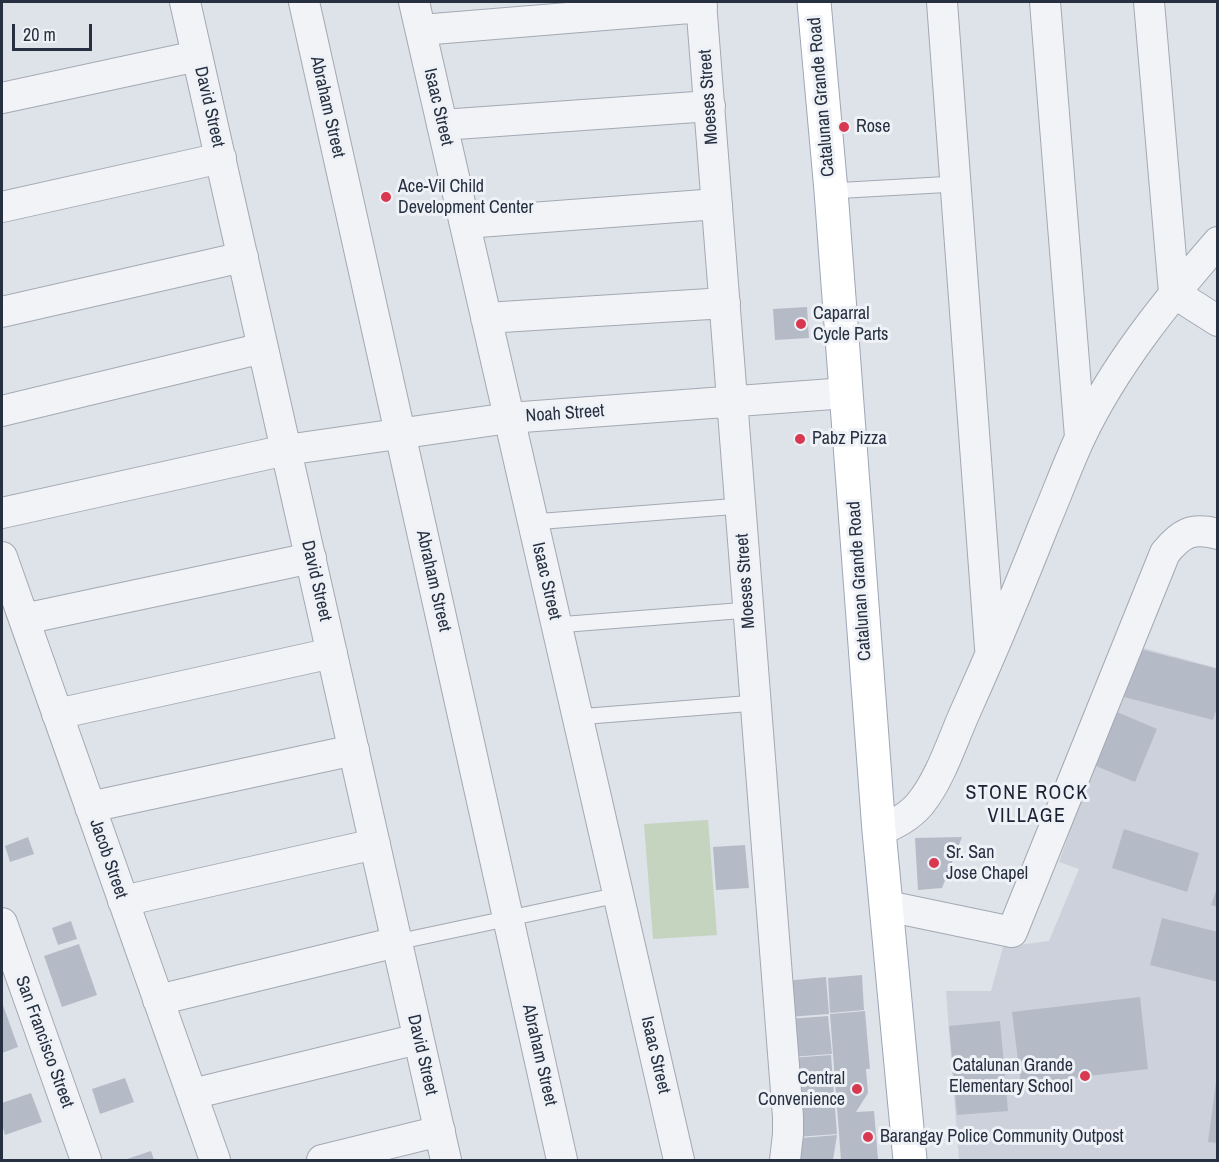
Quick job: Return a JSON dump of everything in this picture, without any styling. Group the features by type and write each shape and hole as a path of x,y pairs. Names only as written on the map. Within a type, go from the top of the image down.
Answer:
{"main road":[{"name":"Catalunan Grande Road","path":"814,2 831,191 879,831 910,1161"}],"street":[{"name":"David Street","path":"185,2 446,1161"},
{"name":"Abraham Street","path":"304,2 562,1161"},
{"name":"Isaac Street","path":"414,2 679,1161"},
{"path":"942,2 991,655"},
{"path":"1045,2 1080,437"},
{"path":"1149,2 1174,292"},
{"path":"421,30 516,11 702,4"},
{"name":"Moeses Street","path":"702,4 788,1117 784,1161"},
{"path":"2,98 198,56"},
{"path":"442,125 710,106"},
{"path":"2,207 220,158"},
{"path":"465,224 717,204"},
{"path":"879,831 910,814 934,782 991,655 1080,437 1124,363 1174,292 1218,242"},
{"path":"2,312 243,257"},
{"path":"1174,292 1218,321"},
{"path":"486,318 725,303"},
{"path":"2,411 263,348"},
{"name":"Noah Street","path":"2,513 286,450 509,418 846,393"},
{"path":"887,906 1012,932 1165,553 1175,540 1188,532 1203,530 1218,534"},
{"name":"Jacob Street","path":"2,557 215,1161"},
{"path":"24,619 310,558"},
{"path":"57,714 332,653"},
{"path":"90,807 354,750"},
{"path":"123,901 375,844"},
{"name":"San Francisco Street","path":"2,924 86,1161"},
{"path":"158,1000 397,942"},
{"path":"192,1094 418,1039"},
{"path":"322,1161 440,1131"}],"lane":[{"path":"831,191 955,184"},
{"path":"533,522 740,506"},
{"path":"557,625 748,610"},
{"path":"578,717 755,704"},
{"path":"397,942 618,895"}],"shaded area":[{"name":"Catalunan Grande Elementary School","path":"1136,646 1217,668 1217,1160 959,1160 946,991 991,991 1003,947 1049,941 1079,869 1059,862"}],"green space":[{"path":"708,820 717,935 653,939 644,824"}],"building":[{"path":"807,307 809,338 775,340 773,309"},
{"path":"1136,648 1218,669 1218,704 1213,720 1124,697"},
{"path":"1117,712 1157,729 1135,782 1096,766"},
{"path":"1124,829 1199,853 1187,892 1112,868"},
{"path":"28,837 34,854 10,862 5,846"},
{"name":"Sr. San Jose Chapel","path":"962,837 942,888 918,890 915,838"},
{"path":"745,845 749,888 716,890 713,847"},
{"path":"1218,888 1218,907 1211,905"},
{"path":"1162,918 1218,932 1218,982 1150,965"},
{"path":"71,921 77,939 58,945 52,928"},
{"path":"79,944 97,995 62,1007 44,956"},
{"path":"862,975 864,1010 830,1013 828,978"},
{"path":"826,977 829,1014 788,1017 785,981"},
{"path":"1140,997 1148,1069 1021,1084 1012,1012"},
{"path":"2,1006 18,1047 2,1053"},
{"path":"865,1011 870,1069 866,1069 868,1093 856,1112 874,1111 878,1159 841,1160 830,1014"},
{"path":"828,1016 832,1054 791,1057 788,1019"},
{"path":"1000,1021 1008,1111 957,1115 949,1026"},
{"path":"831,1055 837,1134 797,1137 790,1058"},
{"path":"125,1078 134,1102 100,1114 92,1089"},
{"path":"1216,1082 1218,1082 1218,1143 1208,1142"},
{"path":"31,1093 42,1122 5,1135 2,1124 2,1103"},
{"path":"837,1135 833,1160 801,1160 801,1138"},
{"path":"151,1151 154,1160 124,1160"}],"place":[{"name":"Rose","path":"844,127"},
{"name":"Ace-Vil Child Development Center","path":"386,197"},
{"name":"Caparral Cycle Parts","path":"801,324"},
{"name":"Pabz Pizza","path":"800,439"},
{"name":"Sr. San Jose Chapel","path":"934,863"},
{"name":"Catalunan Grande Elementary School","path":"1085,1076"},
{"name":"Central Convenience","path":"857,1089"},
{"name":"Barangay Police Community Outpost","path":"868,1137"}],"district":[{"name":"STONE ROCK VILLAGE","path":"1027,806"}]}
